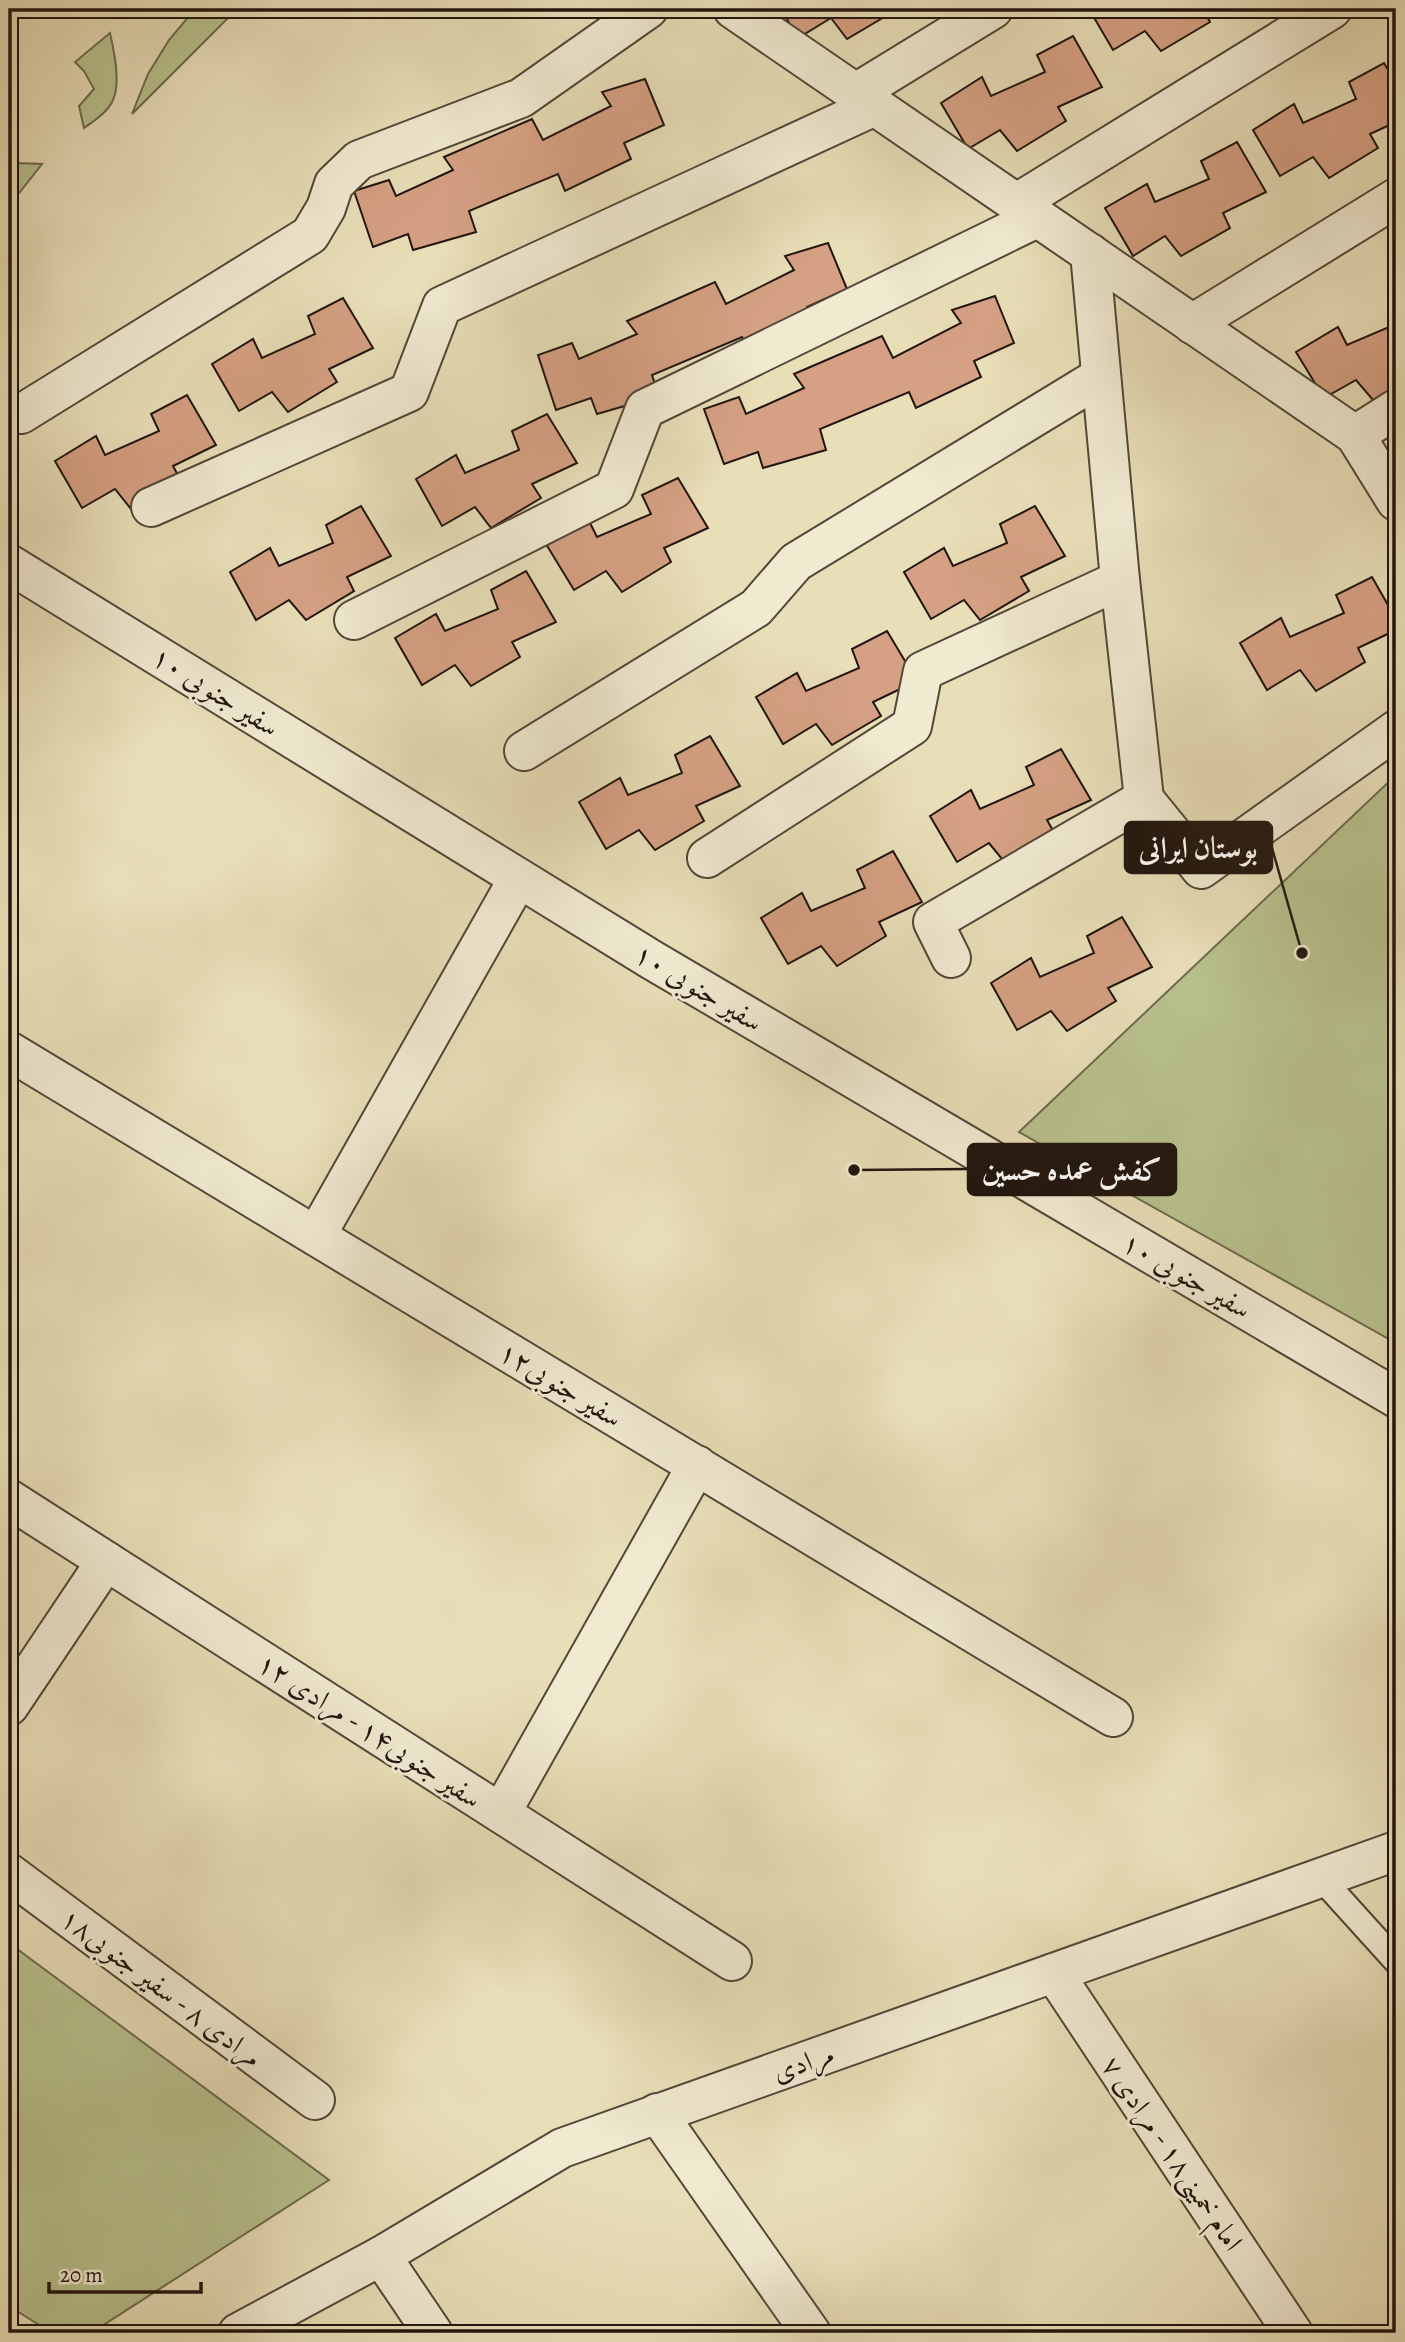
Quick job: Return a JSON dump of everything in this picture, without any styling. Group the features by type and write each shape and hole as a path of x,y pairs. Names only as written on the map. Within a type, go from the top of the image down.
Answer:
{"street":[{"path":"21,414 310,235 326,208 334,184 359,160 521,98 648,9"},
{"path":"733,9 1355,435 1396,501"},
{"path":"151,507 409,391 442,306 865,100 993,9"},
{"path":"354,621 614,489 645,409 1027,210 1332,9"},
{"path":"1192,324 1396,198"},
{"path":"1090,253 1120,580 1144,799 1201,869 1396,730"},
{"path":"524,751 756,608 796,562 1100,377"},
{"path":"1355,435 1396,409"},
{"name":"سفیر جنوبی ۱۰","path":"9,564 518,879 1396,1398"},
{"path":"707,858 912,726 923,671 1120,580"},
{"path":"951,958 933,922 1144,799"},
{"path":"316,1236 518,879"},
{"name":"سفیر جنوبی۱۲","path":"9,1051 1113,1717"},
{"path":"501,1813 697,1465"},
{"name":"سفیر جنوبی۱۴ - مرادی ۱۲","path":"9,1499 732,1961"},
{"path":"9,1706 106,1561"},
{"name":"مرادی","path":"238,2333 381,2256 562,2148 1396,1851"},
{"name":"مرادی ۸ - سفیر جنوبی۱۸","path":"9,1874 315,2100"},
{"name":"امام خمینی۱۸ - مرادی ۷","path":"1054,1973 1293,2333"},
{"path":"657,2113 810,2333"},
{"path":"381,2256 433,2333"}],"lane":[{"path":"1321,1878 1396,1961"}],"green space":[{"path":"195,9 237,9 132,114 148,74 169,40"},
{"path":"110,33 116,67 115,93 108,108 84,128 79,106 94,89 84,71 75,62"},
{"path":"18,163 42,164 16,197 9,200 9,171"},
{"path":"1396,775 1396,1343 1019,1132"},
{"path":"9,1943 329,2180 91,2333 52,2333 9,2306"}],"building":[{"path":"781,9 896,10 847,39 831,18 798,38"},
{"path":"1089,9 1203,9 1210,22 1161,51 1145,31 1113,50"},
{"path":"1073,36 1102,87 1058,107 1066,121 1017,151 1000,130 968,149 941,103 982,77 991,96 1045,72 1037,55"},
{"path":"1384,63 1396,83 1396,122 1370,134 1378,148 1329,178 1313,157 1280,176 1253,130 1294,104 1303,123 1356,99 1349,82"},
{"path":"645,79 664,125 624,143 631,159 565,191 558,174 469,211 476,232 413,250 408,234 373,247 354,191 389,180 396,196 453,170 444,157 532,119 543,140 611,106 602,92"},
{"path":"1237,142 1266,192 1223,213 1230,228 1181,256 1165,236 1133,256 1105,208 1147,184 1155,202 1209,179 1201,161"},
{"path":"828,243 847,289 807,307 814,323 749,354 742,337 652,375 659,396 597,414 591,398 556,410 538,355 572,343 579,359 637,334 627,321 715,282 726,304 794,270 785,256"},
{"path":"995,296 1014,343 974,361 981,377 916,408 909,392 820,429 826,450 763,468 758,452 724,464 704,409 739,397 746,414 804,388 794,374 882,336 893,358 961,323 952,310"},
{"path":"343,298 373,348 329,369 337,382 288,412 272,392 239,411 212,364 253,339 262,358 315,334 308,316"},
{"path":"1396,324 1396,386 1373,400 1356,380 1324,398 1296,352 1338,327 1347,345"},
{"path":"187,395 216,445 173,466 180,479 131,509 115,489 82,508 55,461 96,436 105,455 159,431 151,414"},
{"path":"547,414 577,463 532,484 541,498 491,528 475,507 442,526 416,479 456,455 465,473 519,450 512,431"},
{"path":"678,478 708,528 664,548 671,562 622,592 606,571 574,590 546,544 588,519 597,537 651,514 642,495"},
{"path":"361,506 391,556 347,577 354,591 306,620 289,600 256,620 230,572 270,548 279,566 333,543 326,525"},
{"path":"1035,506 1065,556 1021,577 1029,591 980,620 964,600 931,619 904,572 944,548 953,566 1007,543 1000,524"},
{"path":"526,571 556,622 512,642 520,657 471,686 455,665 422,685 395,638 436,614 445,631 498,609 491,590"},
{"path":"1372,577 1396,619 1396,630 1358,648 1365,662 1316,691 1300,670 1267,690 1240,643 1281,618 1290,637 1344,613 1336,595"},
{"path":"887,631 917,681 873,702 881,716 832,745 816,724 783,744 756,697 797,673 806,691 859,668 852,649"},
{"path":"710,736 740,786 696,806 704,821 655,850 639,830 606,849 579,802 620,778 628,795 682,773 675,755"},
{"path":"1061,749 1091,800 1047,820 1055,834 1006,864 989,843 957,862 930,816 971,790 980,809 1034,785 1026,767"},
{"path":"893,851 922,902 879,922 886,936 837,966 821,946 788,964 761,918 802,893 811,911 865,888 857,870"},
{"path":"1122,917 1152,967 1108,988 1116,1001 1067,1031 1051,1011 1017,1030 991,983 1031,958 1040,977 1094,953 1087,936"}],"place":[{"name":"بوستان ایرانی","path":"1302,953"},
{"name":"کفش عمده حسین","path":"854,1170"}]}
